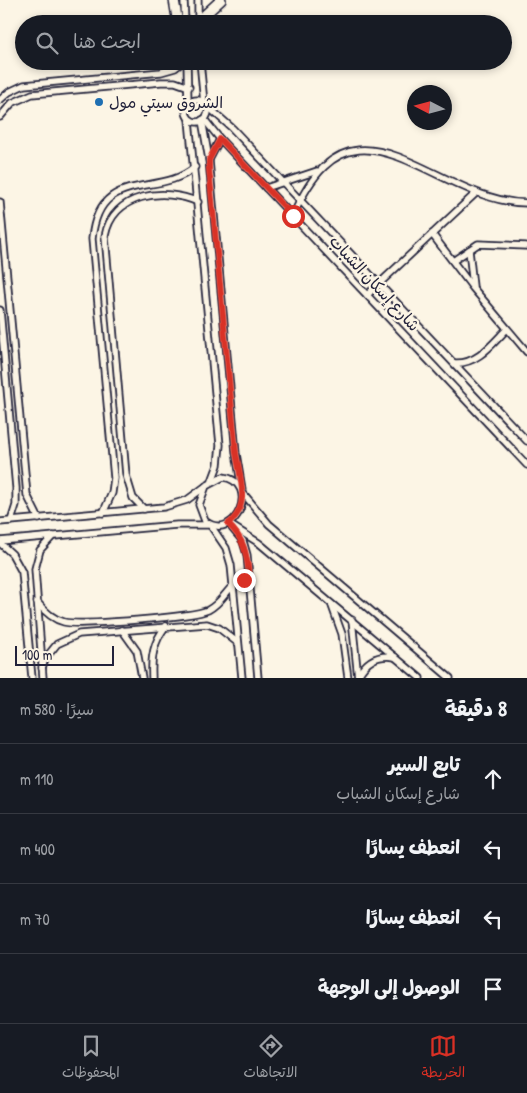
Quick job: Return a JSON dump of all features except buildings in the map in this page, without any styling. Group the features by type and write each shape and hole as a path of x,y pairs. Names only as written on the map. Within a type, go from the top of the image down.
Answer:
{"street":[{"path":"174,0 176,15"},
{"path":"184,0 184,15"},
{"path":"198,0 198,15"},
{"path":"205,15 221,0"},
{"path":"184,11 191,8 198,10"},
{"path":"0,100 9,92 24,85 168,70"},
{"path":"186,70 189,87 186,114 189,120 195,167 220,445 218,465 212,481"},
{"path":"0,542 172,526 210,525 219,527 229,524 240,510 242,491 236,453 209,160 203,120 208,112 205,104 201,70"},
{"path":"0,117 12,102 32,94 161,82 175,82 189,87"},
{"path":"188,104 194,100 205,104"},
{"name":"شارع إسكان الشباب","path":"205,104 232,128 527,441"},
{"path":"189,120 196,122 203,120"},
{"name":"شارع إسكان الشباب","path":"203,120 527,465"},
{"path":"209,160 220,139"},
{"path":"266,188 317,171 334,159 353,151 380,152 421,166 475,194 504,202 527,203"},
{"path":"103,513 112,493 114,478 92,239 94,226 103,206 120,191 144,184 179,178 195,167"},
{"path":"293,216 317,171"},
{"path":"144,509 133,498 126,475 105,236 107,226 114,213 126,203 168,194 198,202"},
{"path":"367,295 475,194"},
{"path":"0,202 26,486 30,504 39,519"},
{"path":"432,234 473,288 527,352"},
{"path":"453,262 469,250 484,243 526,246"},
{"path":"469,250 473,288"},
{"path":"0,310 2,351 16,488 16,505 11,521"},
{"path":"454,363 461,364 476,358 507,329"},
{"path":"0,522 164,507 187,500 212,481 223,477 229,478 234,480 269,524 450,678"},
{"path":"206,486 200,499 199,511 201,517 222,540 229,556 242,678"},
{"path":"229,524 243,541 247,555 258,678"},
{"path":"229,524 252,537 420,678"},
{"path":"43,678 35,581 37,560 46,542 53,536"},
{"path":"0,542 18,562 24,582 32,678"},
{"path":"24,582 28,579 35,581"},
{"path":"36,602 52,617 62,622 78,624 192,614 216,605 233,585 241,580 250,583"},
{"path":"331,604 342,634 348,678"},
{"path":"192,614 195,620 193,624"},
{"path":"352,620 358,677"},
{"path":"78,624 76,629 79,634"},
{"path":"42,668 45,659 57,644 79,634 193,624 213,625 238,643"},
{"path":"152,678 151,666 154,645 166,626"},
{"path":"122,630 137,651 142,678"},
{"path":"346,657 349,655 356,656"},
{"path":"358,677 362,668 378,657 396,658"},
{"path":"141,667 145,665 151,666"}],"place":[{"name":"الشروق سيتي مول","path":"99,102"}],"route":[{"path":"244,580 250,583 247,555 243,541 239,534 228,524 238,516 243,499 236,453 209,168 209,160 220,139 293,216"}]}
